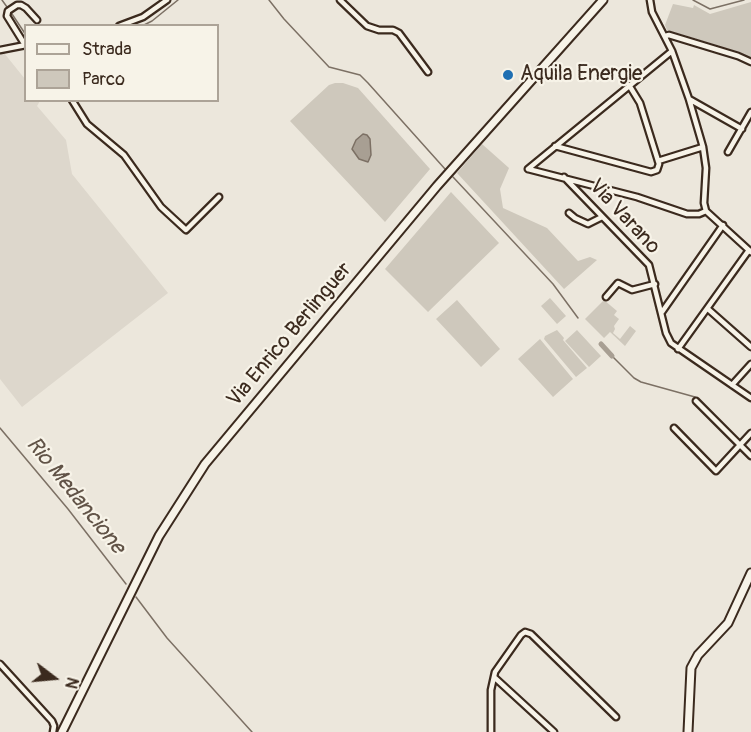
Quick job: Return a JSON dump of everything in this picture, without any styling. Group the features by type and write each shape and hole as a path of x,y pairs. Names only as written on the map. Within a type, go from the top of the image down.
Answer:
{"main road":[{"path":"592,12 597,0"},
{"name":"Via Enrico Berlinguer","path":"62,732 169,519 218,447 437,186 603,0"},
{"path":"688,732 691,668 720,626 730,620 751,573"}],"street":[{"path":"124,24 143,17 167,0"},
{"path":"340,0 367,26 399,33 428,72"},
{"path":"650,0 652,12 672,51 703,147 706,211 750,251 678,349 751,398"},
{"path":"24,43 7,16 8,11 16,5 21,5 37,20"},
{"path":"665,36 679,38 751,62"},
{"path":"0,50 24,45"},
{"path":"672,51 528,169 636,197 687,214 699,214 706,211"},
{"path":"555,147 651,172 658,168 658,161 640,104 629,85"},
{"path":"689,99 742,129"},
{"path":"73,102 87,124 124,155 161,207 186,230 219,197"},
{"path":"728,152 751,112"},
{"path":"658,161 703,147"},
{"name":"Via Varano","path":"564,177 647,263 652,272 668,337 678,349"},
{"path":"569,213 588,224 602,217"},
{"path":"662,312 723,225"},
{"path":"606,297 618,283 632,290 655,284"},
{"path":"708,309 751,347"},
{"path":"732,386 751,364"},
{"path":"696,401 751,456"},
{"path":"674,428 716,471 751,434"},
{"path":"491,732 491,690 494,677 500,663 525,632 529,633 616,717"},
{"path":"0,664 52,721 53,732"},
{"path":"494,677 554,732"}],"shaded area":[{"path":"0,48 24,78 24,102 39,102 37,106 66,140 72,174 168,293 22,407 0,379"},
{"path":"363,134 370,139 371,155 368,162 359,159 352,149 356,140"}],"green space":[{"path":"751,2 751,58 739,52 667,30 665,25 673,4 693,8 694,5 710,14"},
{"path":"335,83 358,88 430,169 385,222 290,121 329,85"},
{"path":"482,144 509,168 500,189 503,208 547,228 578,261 590,257 597,260 564,289 457,173"},
{"path":"451,192 499,243 428,312 385,269"},
{"path":"550,298 566,316 557,324 541,306"},
{"path":"457,300 500,349 481,367 436,319"},
{"path":"604,300 617,311 614,315 619,319 614,326 613,333 620,339 630,326 636,331 625,346 610,332 604,338 585,319"},
{"path":"557,330 587,368 576,377 544,339 545,336"},
{"path":"577,330 601,356 589,367 565,341"},
{"path":"540,339 573,379 553,397 518,359"}],"waterway":[{"path":"2,0 7,7"},
{"path":"146,24 178,0"},
{"path":"269,0 329,67 360,75 445,169"},
{"path":"693,0 710,9 744,0"},
{"path":"10,11 24,32"},
{"path":"453,177 553,284 578,318"},
{"path":"601,344 612,356"},
{"path":"612,356 641,382 695,397"},
{"name":"Rio Medancione","path":"0,428 68,509 126,584"},
{"name":"Rio Medancione","path":"136,597 167,638 252,732"}],"place":[{"name":"Aquila Energie","path":"508,75"}]}
